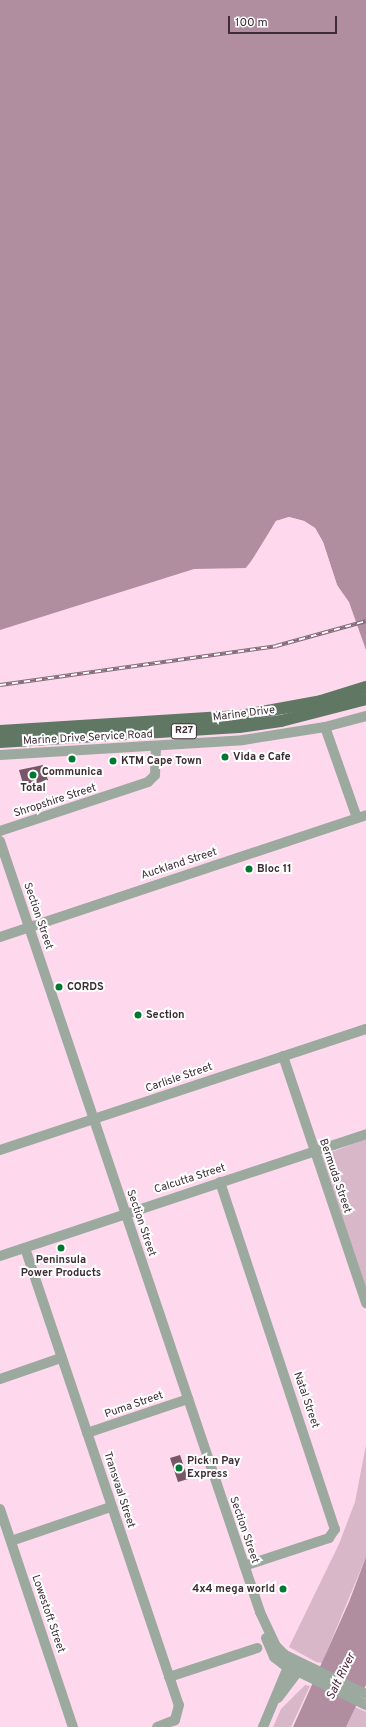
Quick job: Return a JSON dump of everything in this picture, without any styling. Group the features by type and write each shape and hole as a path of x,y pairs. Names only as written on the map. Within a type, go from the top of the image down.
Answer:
{"main road":[{"name":"Marine Drive","path":"0,731 240,716 365,694"},
{"name":"Marine Drive","path":"0,742 238,727 281,721 365,694"}],"street":[{"name":"Marine Drive Service Road","path":"0,755 156,747 243,740 325,727 366,716"},
{"path":"325,727 361,817"},
{"name":"Shropshire Street","path":"0,831 148,782 155,775 156,747"},
{"name":"Auckland Street","path":"0,937 361,817"},
{"name":"Section Street","path":"0,841 260,1612 270,1650 290,1663 316,1676 365,1705"},
{"name":"Carlisle Street","path":"0,1150 366,1028"},
{"name":"Bermuda Street","path":"283,1056 366,1303"},
{"name":"Calcutta Street","path":"0,1256 314,1150 366,1134"},
{"name":"Natal Street","path":"220,1182 336,1529 329,1538 244,1566"},
{"name":"Transvaal Street","path":"25,1248 169,1677 179,1712 172,1722 157,1727"},
{"path":"0,1379 61,1358"},
{"name":"Puma Street","path":"87,1433 188,1399"},
{"path":"11,1541 111,1507"},
{"name":"Lowestoft Street","path":"0,1509 73,1727"},
{"path":"169,1677 257,1648"},
{"path":"263,1727 290,1663"},
{"path":"273,1704 301,1668"},
{"name":"Section Street","path":"316,1676 366,1694"}],"shaded area":[{"path":"366,1139 366,1293 321,1156"},
{"path":"366,1445 366,1557 322,1663 316,1662 289,1647 339,1544 355,1502"},
{"path":"305,1685 310,1686 291,1727 273,1727 281,1709"},
{"path":"355,1707 366,1712 366,1727 346,1727"}],"water":[{"path":"0,0 366,0 366,650 349,602 337,585 323,542 315,528 304,521 289,517 276,521 247,568 194,569 0,630"},
{"name":"Salt River","path":"366,1557 366,1685 346,1727 293,1727 349,1602"}],"pier":[{"path":"289,517 304,521 315,528 323,542 337,585 351,609 336,586 321,542 313,529 303,523 289,519 277,523 261,553 248,570 244,570 259,552 276,521"}],"building":[{"name":"Total","path":"43,765 48,780 24,787 19,770"},
{"name":"Pick n Pay Express","path":"180,1455 188,1479 178,1482 170,1458"}],"railway":[{"path":"0,685 276,646 366,621"}],"place":[{"name":"Vida e Cafe","path":"225,757"},
{"name":"Communica","path":"72,759"},
{"name":"KTM Cape Town","path":"113,761"},
{"name":"Total","path":"33,775"},
{"name":"Bloc 11","path":"249,869"},
{"name":"CORDS","path":"59,987"},
{"name":"Section","path":"138,1015"},
{"name":"Peninsula Power Products","path":"61,1248"},
{"name":"Pick n Pay Express","path":"179,1468"},
{"name":"4x4 mega world","path":"283,1589"}]}
